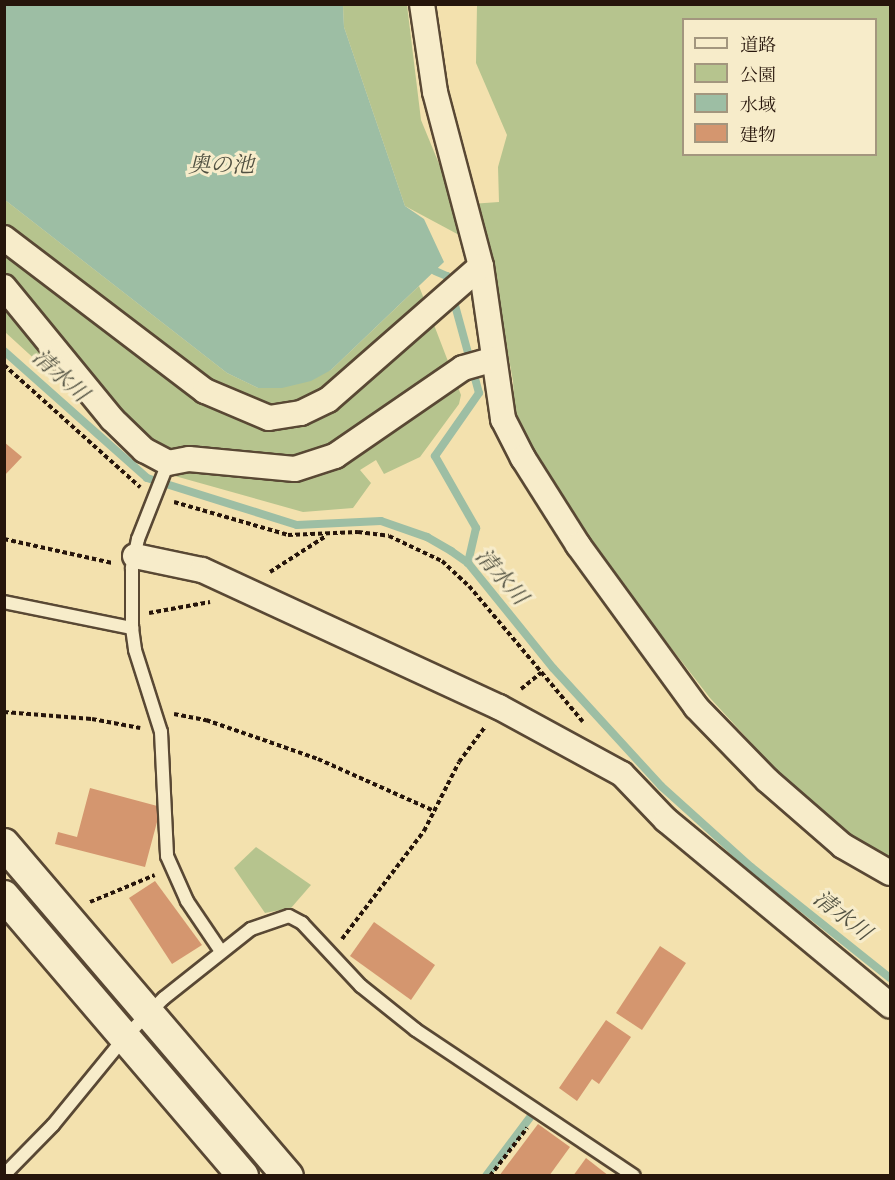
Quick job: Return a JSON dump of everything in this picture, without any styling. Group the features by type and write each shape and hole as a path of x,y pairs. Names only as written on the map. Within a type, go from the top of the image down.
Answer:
{"street":[{"path":"422,4 435,92 481,266 491,360 503,419 523,458 578,546 696,707 767,780 843,846 891,873"},
{"path":"4,238 206,391 269,417 301,412 328,400 481,266"},
{"path":"4,287 112,419 144,450 167,468 189,459 295,469 335,456 463,368 491,360"},
{"path":"134,562 202,570 500,707 622,774 666,820 891,1005"},
{"path":"4,844 150,1011 288,1176"},
{"path":"4,896 243,1176"}],"lane":[{"path":"167,468 154,495 134,562 132,628 135,650 162,732 167,856 187,901 220,950"},
{"path":"4,602 132,628"},
{"path":"4,1174 53,1125 125,1037 150,1011 220,950 251,929 289,916 302,923 330,956 361,986 416,1030 634,1176"}],"path":[{"path":"4,365 136,485 154,495 288,535 358,532 399,538 447,565 586,725"},
{"path":"4,539 134,562"},
{"path":"330,956 424,831 459,762 500,707 541,673"},
{"path":"4,712 92,719 162,732"},
{"path":"157,712 206,720 318,759 434,811"},
{"path":"490,1176 538,1113"}],"green space":[{"path":"343,5 407,5 421,120 456,205 499,202 498,167 507,135 476,63 477,5 890,5 890,858 851,836 779,773 710,698 589,542 533,458 515,419 513,381 489,251 405,206 344,27"},
{"path":"5,200 227,373 258,388 331,370 419,286 461,395 459,404 420,457 384,474 376,460 360,470 371,483 353,508 303,512 157,471 5,332"},
{"path":"256,847 311,885 291,908 265,913 234,868"}],"water":[{"name":"奥の池","path":"4,5 343,5 344,27 405,206 424,219 444,262 331,370 311,381 282,388 258,388 227,373 5,200"}],"building":[{"path":"4,442 22,457 4,476"},
{"path":"90,788 161,807 145,867 55,844 58,832 77,837"},
{"path":"155,881 202,945 172,964 129,898"},
{"path":"374,922 435,965 411,1000 350,956"},
{"path":"660,946 686,963 642,1030 616,1013"},
{"path":"606,1020 631,1037 599,1084 592,1079 577,1101 559,1088"},
{"path":"538,1124 570,1147 549,1176 499,1176"},
{"path":"586,1158 609,1176 573,1176"}],"waterway":[{"path":"435,271 447,276 479,393 435,456 476,528 468,563"},
{"name":"清水川","path":"4,351 147,478 297,525 381,521 427,537 468,563 553,668 661,786 751,867 890,978"},
{"path":"486,1176 531,1116"}]}
